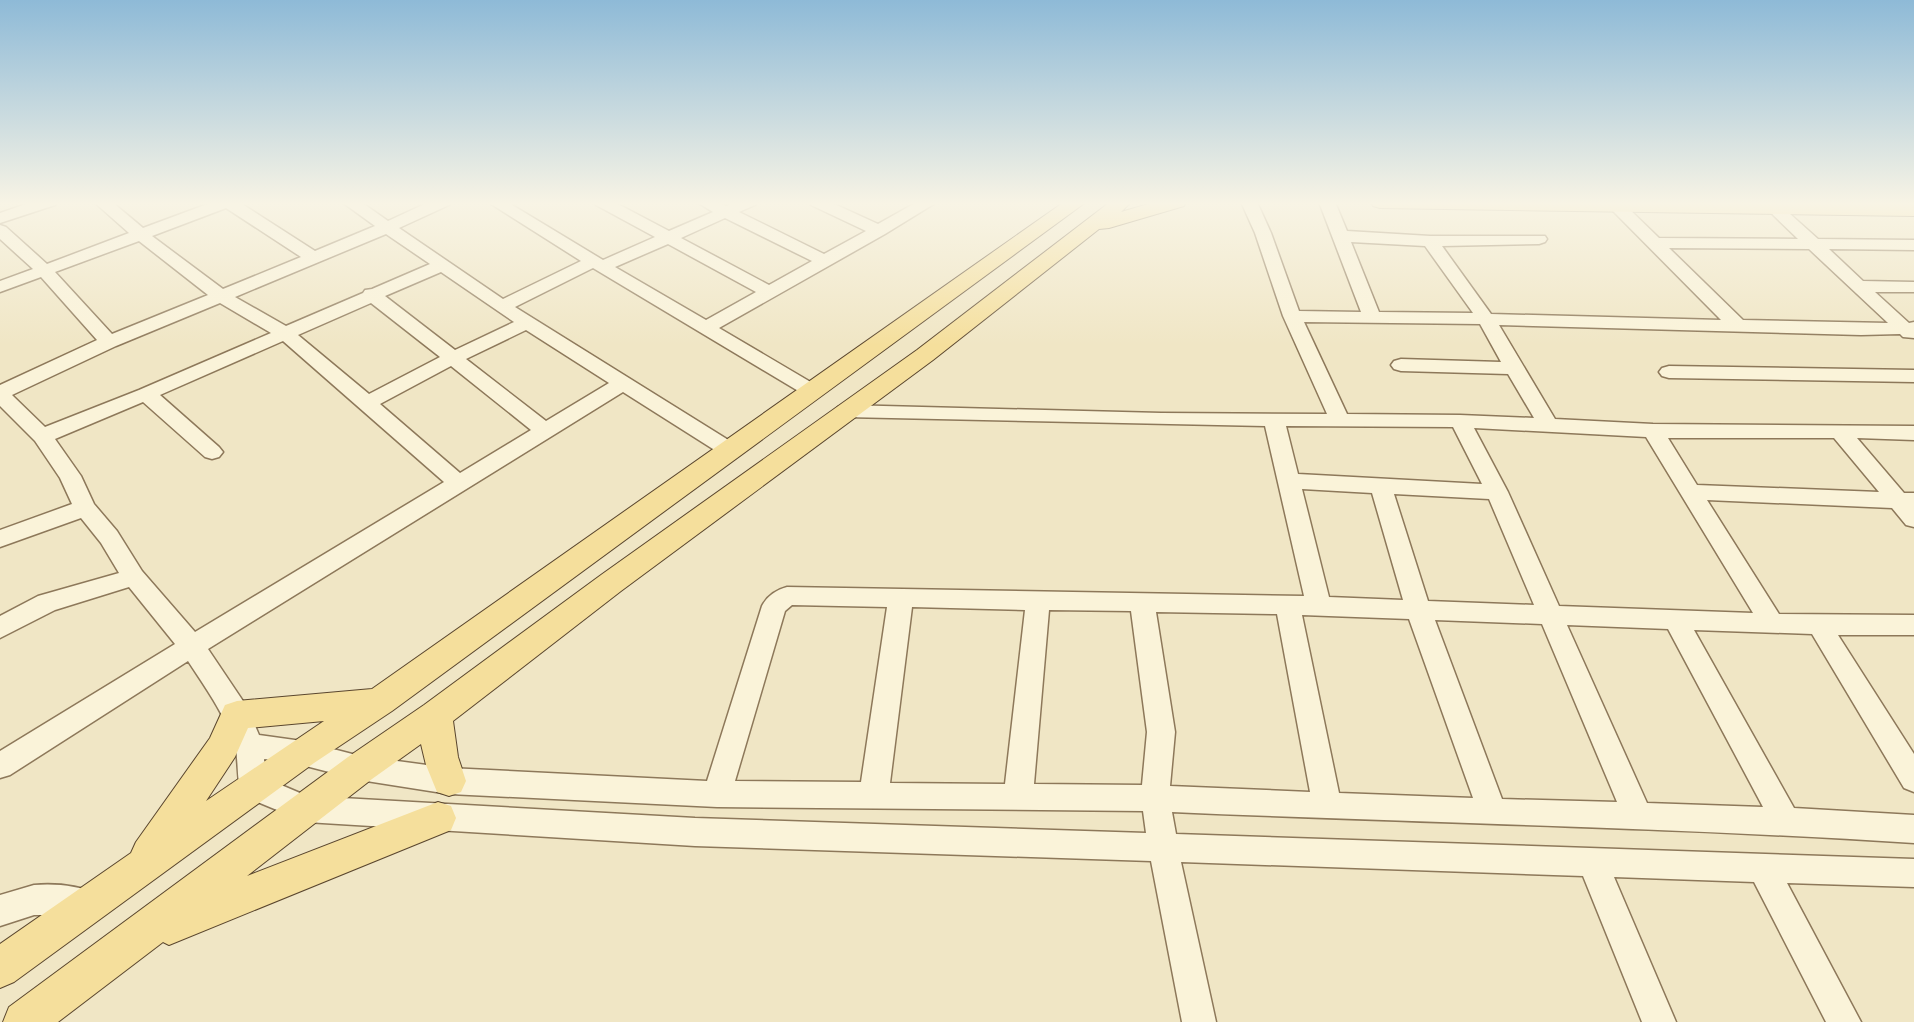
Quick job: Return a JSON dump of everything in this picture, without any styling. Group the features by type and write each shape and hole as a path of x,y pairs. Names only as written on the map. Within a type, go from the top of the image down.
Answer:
{"main road":[{"path":"0,968 253,787 380,701 1010,250"},
{"path":"24,1022 360,768 436,715 845,411 925,355 1060,250"},
{"path":"139,870 223,747 243,730 380,701"},
{"path":"436,715 437,744 441,765 449,781"},
{"path":"137,938 438,818"}],"street":[{"path":"22,250 44,270 108,342"},
{"path":"0,286 100,250"},
{"path":"160,250 221,296 286,334 458,483"},
{"path":"301,250 314,258"},
{"path":"334,250 108,342 0,394 42,436 70,476 85,508 109,537 134,577 192,646 243,730 253,787 306,809 695,832 1914,873"},
{"path":"420,250 527,323 731,451"},
{"path":"572,250 707,327 812,391"},
{"path":"502,306 597,265 638,250"},
{"path":"688,250 768,291"},
{"path":"803,250 825,261"},
{"path":"707,327 768,291 845,250"},
{"path":"1269,250 1292,316 1340,420"},
{"path":"1345,250 1372,317"},
{"path":"1436,250 1486,319 1548,425"},
{"path":"1661,250 1738,326"},
{"path":"1819,250 1910,331"},
{"path":"42,436 146,394 286,334 371,294 442,265"},
{"path":"1858,286 1914,287"},
{"path":"371,294 545,430"},
{"path":"1292,316 1486,319 1910,331"},
{"path":"367,404 453,358 527,323"},
{"path":"1401,366 1515,368"},
{"path":"1669,372 1914,376"},
{"path":"0,766 192,646 623,383"},
{"path":"146,394 212,452"},
{"path":"845,411 1161,419 1460,421 1653,431 1914,433"},
{"path":"1274,420 1319,606"},
{"path":"1460,421 1497,492 1638,817"},
{"path":"1653,431 1772,623"},
{"path":"1840,431 1907,501 1914,519"},
{"path":"1288,481 1497,492"},
{"path":"1381,486 1418,609 1493,812"},
{"path":"1690,492 1907,501"},
{"path":"0,539 85,508"},
{"path":"0,628 47,603 134,577"},
{"path":"717,794 774,606 787,596 1288,605 1819,625 1914,625"},
{"path":"874,795 901,598"},
{"path":"1018,796 1038,601"},
{"path":"1142,603 1161,732 1156,798 1172,898 1199,1022"},
{"path":"1288,605 1326,806"},
{"path":"1675,619 1786,821"},
{"path":"1819,625 1914,779"},
{"path":"243,730 302,753 360,768 449,781 717,794 1156,798 1326,806 1786,821 1914,829"},
{"path":"1592,862 1659,1022"},
{"path":"1763,868 1844,1022"},
{"path":"0,911 16,902 43,897 89,905"}]}
